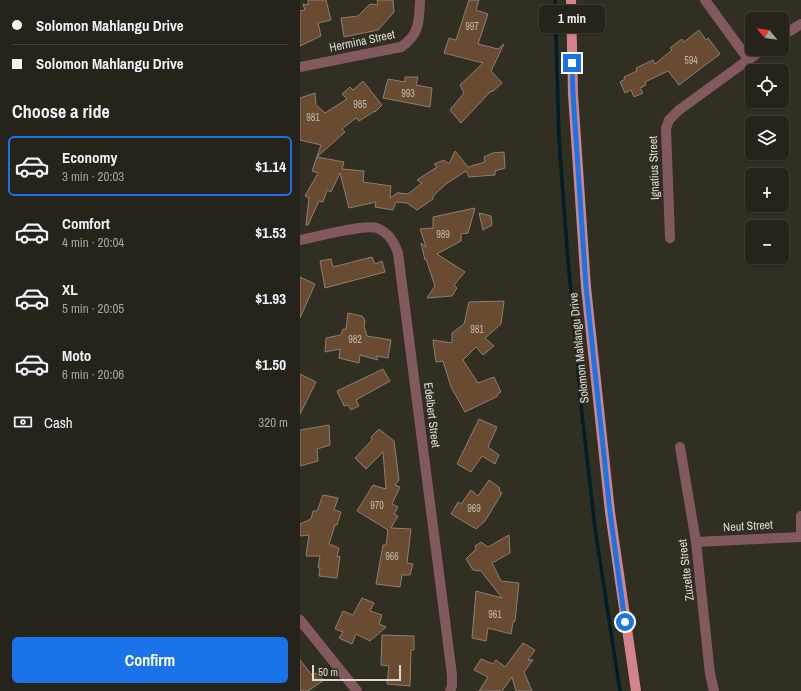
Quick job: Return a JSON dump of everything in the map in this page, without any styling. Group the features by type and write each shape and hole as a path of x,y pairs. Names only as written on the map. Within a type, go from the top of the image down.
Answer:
{"main road":[{"name":"Solomon Mahlangu Drive","path":"571,0 573,94 586,287 610,512 636,691"}],"street":[{"name":"Hermina Street","path":"300,67 401,47 412,38 416,31 419,22 420,0"},
{"path":"705,0 748,59"},
{"path":"789,32 801,24"},
{"name":"Ignatius Street","path":"670,238 666,138 666,128 669,120 679,110 752,56"},
{"name":"Edelbert Street","path":"300,240 364,227 376,228 386,233 393,241 398,253 452,675 452,686 450,691"},
{"name":"Zuzette Street","path":"680,447 696,542 710,674 714,691"},
{"path":"801,516 801,537"},
{"name":"Neut Street","path":"696,542 801,537"},
{"path":"300,620 357,691"}],"building":[{"path":"308,0 326,0 331,20 318,23 321,36 300,46 300,11 305,10 303,4 308,5"},
{"path":"377,0 393,0 394,12 378,30 344,37 341,18 358,16 370,4 378,5"},
{"path":"469,0 479,0 476,10 488,14 478,44 498,49 504,44 491,71 502,83 492,92 491,91 461,123 450,110 464,93 460,85 483,63 444,53 449,38 456,40"},
{"path":"699,30 706,40 708,38 720,54 679,85 668,71 645,82 646,85 640,88 643,93 634,97 631,90 625,93 620,82 625,79 624,77 637,71 636,68 653,60 655,64 672,50 670,48 682,39 684,42"},
{"path":"405,77 418,77 416,85 432,88 430,107 383,98 388,79 405,82"},
{"path":"363,81 382,105 375,112 359,121 356,118 342,129 345,132 317,157 344,162 342,169 364,171 363,182 391,186 390,198 399,192 398,193 408,194 422,183 417,180 437,167 434,164 444,160 449,164 455,151 468,167 485,162 484,157 493,153 504,152 505,168 495,171 495,175 469,177 466,171 446,184 433,196 433,199 417,210 407,203 396,202 393,210 375,207 376,202 349,208 340,173 331,192 327,190 323,202 319,201 308,225 306,225 309,198 305,196 318,173 312,171 321,145 300,140 300,98 315,93 316,105 325,113 347,99 342,94 350,87 353,90"},
{"path":"475,208 468,233 461,234 461,241 437,254 465,272 454,285 457,288 452,296 427,298 435,286 426,259 425,260 421,243 426,247 420,229 433,228 433,217"},
{"path":"479,213 491,216 492,225 483,230"},
{"path":"372,257 375,264 382,261 385,272 325,288 320,261 331,259 333,267"},
{"path":"300,277 315,284 300,318"},
{"path":"504,301 501,324 485,338 494,346 483,355 476,347 463,360 478,383 494,377 501,392 497,394 498,396 465,412 451,387 443,361 436,362 433,340 452,343 452,333 464,324 469,302"},
{"path":"348,313 362,316 365,320 364,326 367,336 391,340 388,358 376,356 378,360 360,355 359,363 339,358 340,349 325,352 326,338 341,335 343,329 346,329"},
{"path":"383,369 390,381 356,400 359,406 351,410 348,405 344,406 337,391"},
{"path":"300,374 316,382 300,414"},
{"path":"479,419 497,427 488,447 499,455 495,464 482,456 471,472 457,464"},
{"path":"329,425 330,445 317,449 318,461 300,466 300,430"},
{"path":"379,429 394,441 399,480 395,485 400,487 392,504 398,507 394,514 398,516 391,528 411,529 407,563 413,564 410,575 402,575 400,587 376,584 383,545 386,545 388,530 357,511 373,485 386,489 383,452 366,469 355,458 372,440 371,437"},
{"path":"489,480 500,488 499,491 502,493 485,521 476,529 451,514 458,502 461,504 471,490 478,496"},
{"path":"323,495 338,498 334,510 341,512 329,544 339,548 337,557 340,556 337,578 319,576 320,568 318,568 320,556 306,556 309,535 300,536 300,524 311,519 313,511 317,511"},
{"path":"509,535 510,553 492,563 501,581 519,583 515,621 513,622 511,634 488,628 486,641 472,638 476,591 502,598 481,571 473,570 466,559 476,549 475,546 481,542 488,547"},
{"path":"362,598 374,603 370,611 382,615 379,624 386,627 370,641 356,634 352,644 339,638 343,632 335,629 343,611 353,615"},
{"path":"382,635 414,636 414,650 411,650 410,686 387,684 389,666 381,665"},
{"path":"523,643 535,650 528,660 533,660 524,672 532,691 516,691 512,677 502,691 479,691 488,677 474,670 481,659 493,664 496,660 505,667"},
{"path":"300,660 312,675 316,673 324,680 308,691 300,691"}],"waterway":[{"path":"555,0 559,139 582,414 595,528 620,691"}],"route":[{"path":"572,63 586,287 610,512 625,622"}]}
